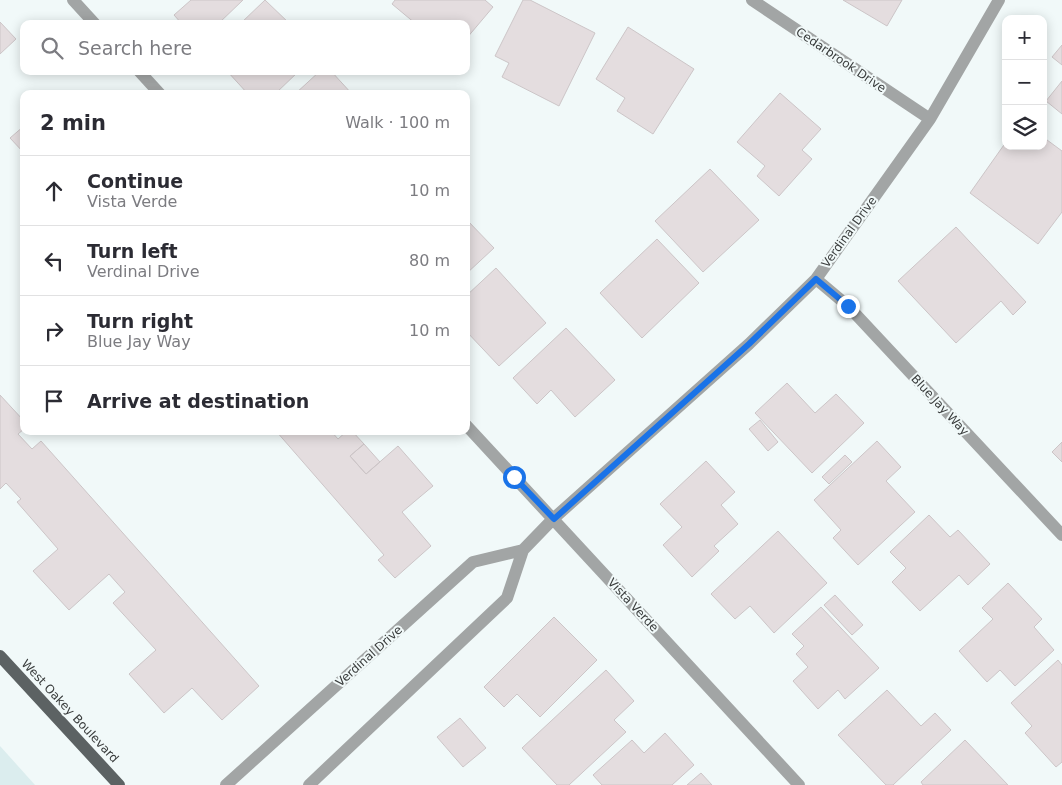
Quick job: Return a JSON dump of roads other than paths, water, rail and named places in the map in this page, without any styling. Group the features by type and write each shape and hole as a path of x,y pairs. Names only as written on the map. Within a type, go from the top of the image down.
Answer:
{"main road":[{"name":"West Oakey Boulevard","path":"0,656 119,785"}],"street":[{"path":"73,0 91,20"},
{"name":"Cedarbrook Drive","path":"752,0 930,119"},
{"name":"Verdinal Drive","path":"308,785 506,598 523,550 554,519 749,344 816,279 930,119 999,0"},
{"path":"143,75 156,90"},
{"name":"Blue Jay Way","path":"816,279 848,306 1062,535"},
{"name":"Vista Verde","path":"470,429 799,785"},
{"name":"Verdinal Drive","path":"226,785 474,562 523,550"}]}
